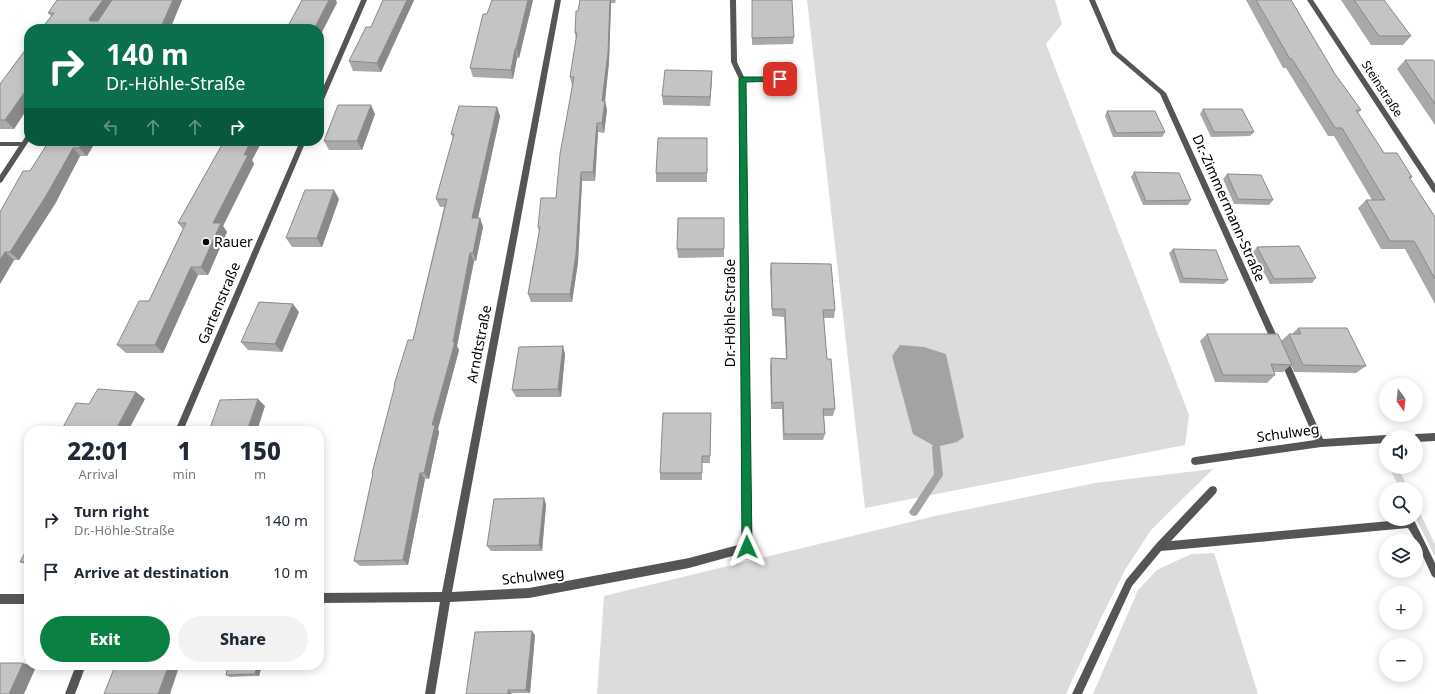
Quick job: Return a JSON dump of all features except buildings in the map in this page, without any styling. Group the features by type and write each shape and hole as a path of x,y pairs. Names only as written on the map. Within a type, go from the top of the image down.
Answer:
{"street":[{"path":"324,92 364,0"},
{"name":"Arndtstraße","path":"430,694 446,597 558,0"},
{"name":"Dr.-Höhle-Straße","path":"733,0 734,62 742,79 747,547"},
{"name":"Dr.-Zimmermann-Straße","path":"1092,0 1114,52 1163,93 1278,348"},
{"name":"Steinstraße","path":"1310,0 1435,190"},
{"path":"742,79 780,79"},
{"path":"0,144 24,144"},
{"path":"0,180 24,144"},
{"name":"Gartenstraße","path":"181,426 301,146"},
{"path":"1282,355 1321,443"},
{"path":"1423,438 1435,437"},
{"name":"Schulweg","path":"1195,461 1321,443 1379,439"},
{"path":"1077,694 1129,583 1159,547 1213,490"},
{"path":"1159,547 1411,523 1435,573"},
{"name":"Schulweg","path":"324,598 446,597 529,593 690,562 747,547"},
{"path":"0,599 24,599"},
{"path":"70,694 79,670"}],"shaded area":[{"path":"807,0 1055,0 1062,24 1046,44 1189,415 1185,445 865,508"},
{"path":"900,345 924,347 946,354 964,437 957,442 936,447 913,434 892,356"},
{"path":"1213,469 1151,530 1125,570 1066,694 597,694 604,596 935,516 1095,483"},
{"path":"1392,474 1401,474 1405,482 1396,482"},
{"path":"1423,519 1435,544 1435,556 1420,526 1423,526"},
{"path":"1214,553 1258,694 1093,694 1138,590 1157,570 1191,554"}],"waterway":[{"path":"914,512 939,475 936,447"}],"place":[{"name":"Rauer","path":"206,242"}],"route":[{"path":"747,547 742,79 780,79"}]}
